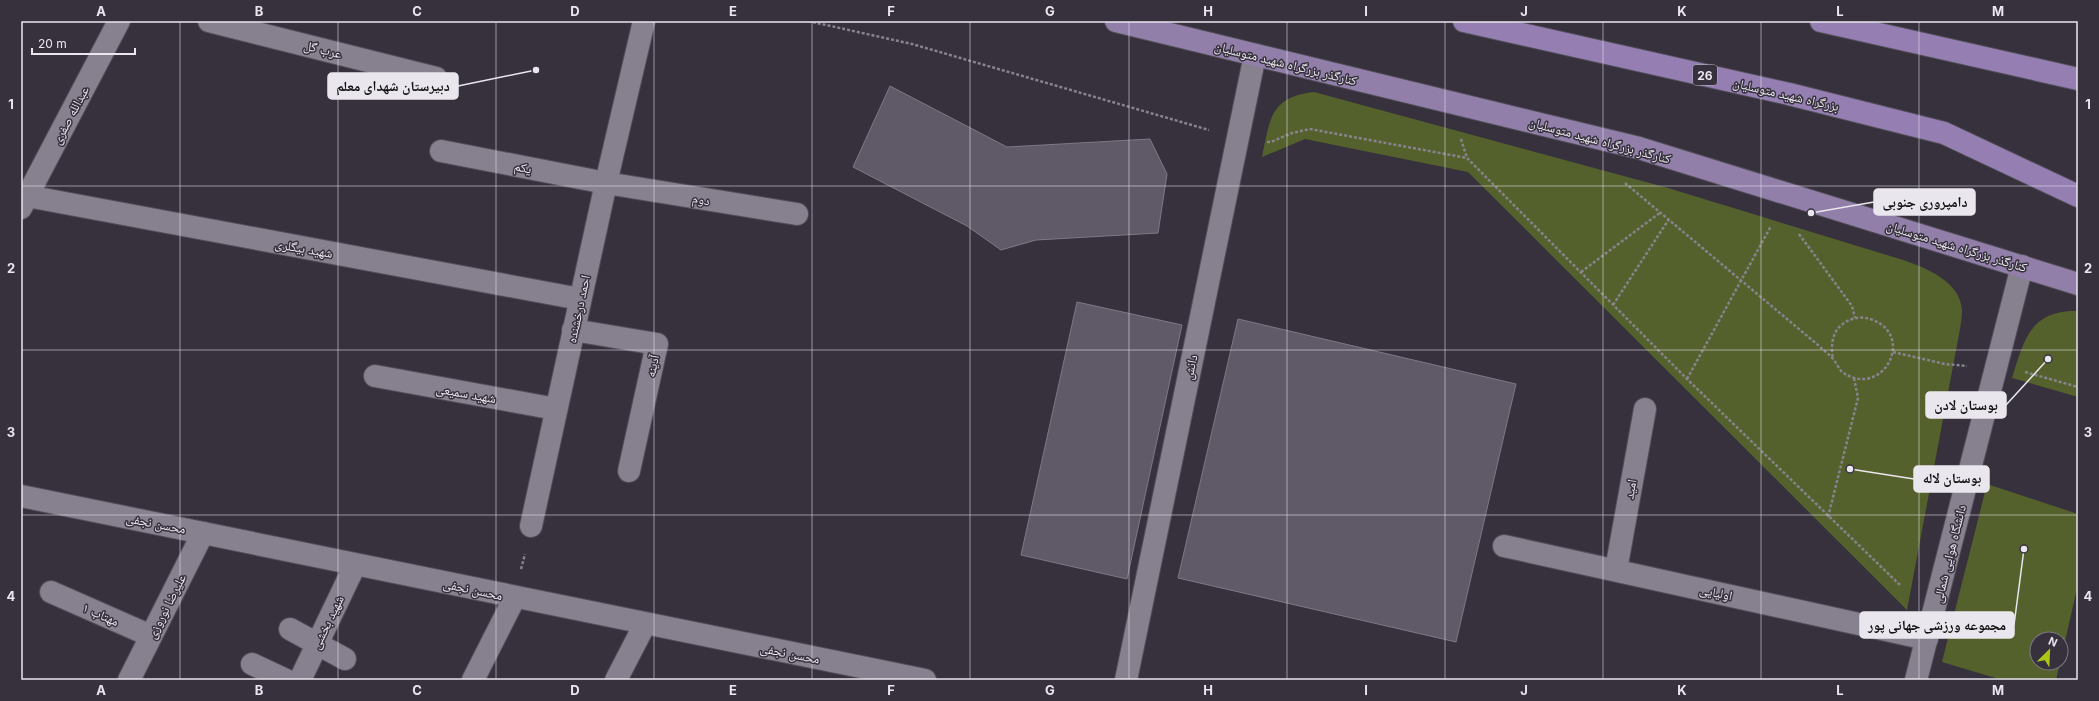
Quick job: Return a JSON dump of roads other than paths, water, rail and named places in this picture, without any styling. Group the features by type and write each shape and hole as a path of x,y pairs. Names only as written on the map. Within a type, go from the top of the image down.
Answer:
{"highway":[{"name":"بزرگراه شهید متوسلیان","path":"1464,21 1789,94 1944,133 2078,196"},
{"path":"1821,21 2078,79"}],"main road":[{"name":"کنارگذر بزرگراه شهید متوسلیان","path":"1116,21 1639,148 2078,284"}],"street":[{"name":"عبدالله صفری","path":"24,202 119,21"},
{"name":"عرب گل","path":"209,21 436,78"},
{"name":"احمد درخشنده","path":"531,526 580,299 644,21"},
{"name":"دانش","path":"1126,680 1255,55"},
{"name":"یکم","path":"441,151 606,183"},
{"name":"دوم","path":"606,183 797,214"},
{"name":"شهید بیگلری","path":"24,202 580,299"},
{"name":"دانشگاه هوایی شمالی","path":"1916,680 2022,266"},
{"name":"آدینه","path":"574,330 657,344 629,471"},
{"name":"شهید سمیعی","path":"375,376 556,409"},
{"name":"امید","path":"1616,570 1645,409"},
{"name":"محسن نجفی","path":"21,496 515,598 925,680"},
{"name":"علیرضا نوروزی","path":"129,680 203,533"},
{"name":"اولیایی","path":"1504,546 1927,639"},
{"name":"شهید بخشی","path":"300,680 355,565"},
{"name":"مهتاب ۱","path":"51,592 151,636"},
{"path":"473,680 515,598"},
{"path":"616,680 646,624"},
{"path":"290,629 345,659"},
{"path":"252,664 286,680"}],"place":[{"name":"دبیرستان شهدای معلم","path":"536,70"},
{"name":"دامپروری جنوبی","path":"1811,213"},
{"name":"بوستان لادن","path":"2048,359"},
{"name":"بوستان لاله","path":"1850,469"},
{"name":"مجموعه ورزشی جهانی پور","path":"2024,549"}]}
